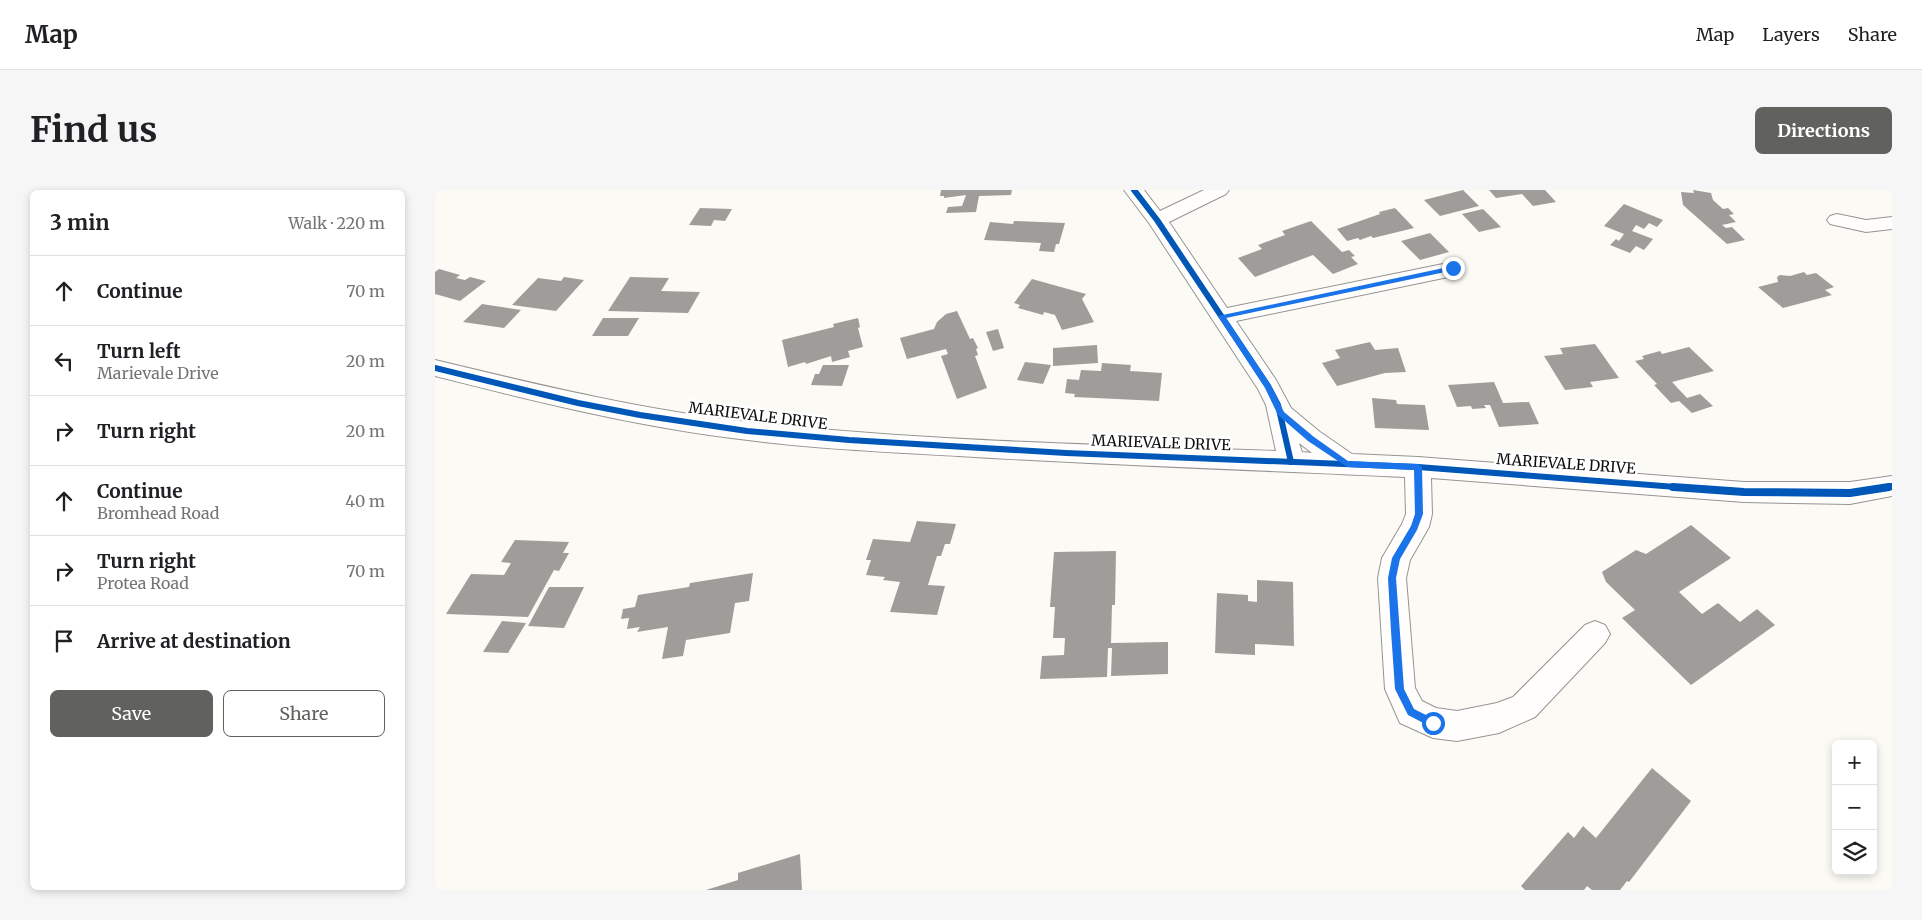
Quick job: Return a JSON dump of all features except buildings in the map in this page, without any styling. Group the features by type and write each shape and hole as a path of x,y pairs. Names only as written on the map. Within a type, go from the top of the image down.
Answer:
{"street":[{"path":"1135,190 1222,316 1278,404 1291,462"},
{"path":"1157,220 1219,190"},
{"path":"1837,220 1866,226 1892,223"},
{"path":"1222,316 1453,268"},
{"name":"MARIEVALE DRIVE","path":"435,368 578,403 747,431 849,440 1066,453 1418,467 1745,492 1850,493 1892,486"},
{"path":"1281,413 1311,439 1347,464"},
{"path":"1418,467 1419,514 1415,527 1396,558 1392,578 1400,689 1411,712 1433,723 1457,726 1499,718 1524,707 1595,634"}],"cycle path":[{"path":"1134,190 1157,220 1268,386 1278,405 1291,462"},
{"path":"435,368 578,403 640,415 747,431 849,440 1066,453 1418,467 1744,492 1850,493 1892,486"}],"route":[{"path":"1433,723 1411,712 1400,689 1395,631 1392,578 1396,558 1415,527 1419,514 1418,467 1347,464 1311,439 1281,413 1278,404 1222,316 1453,268"}]}
